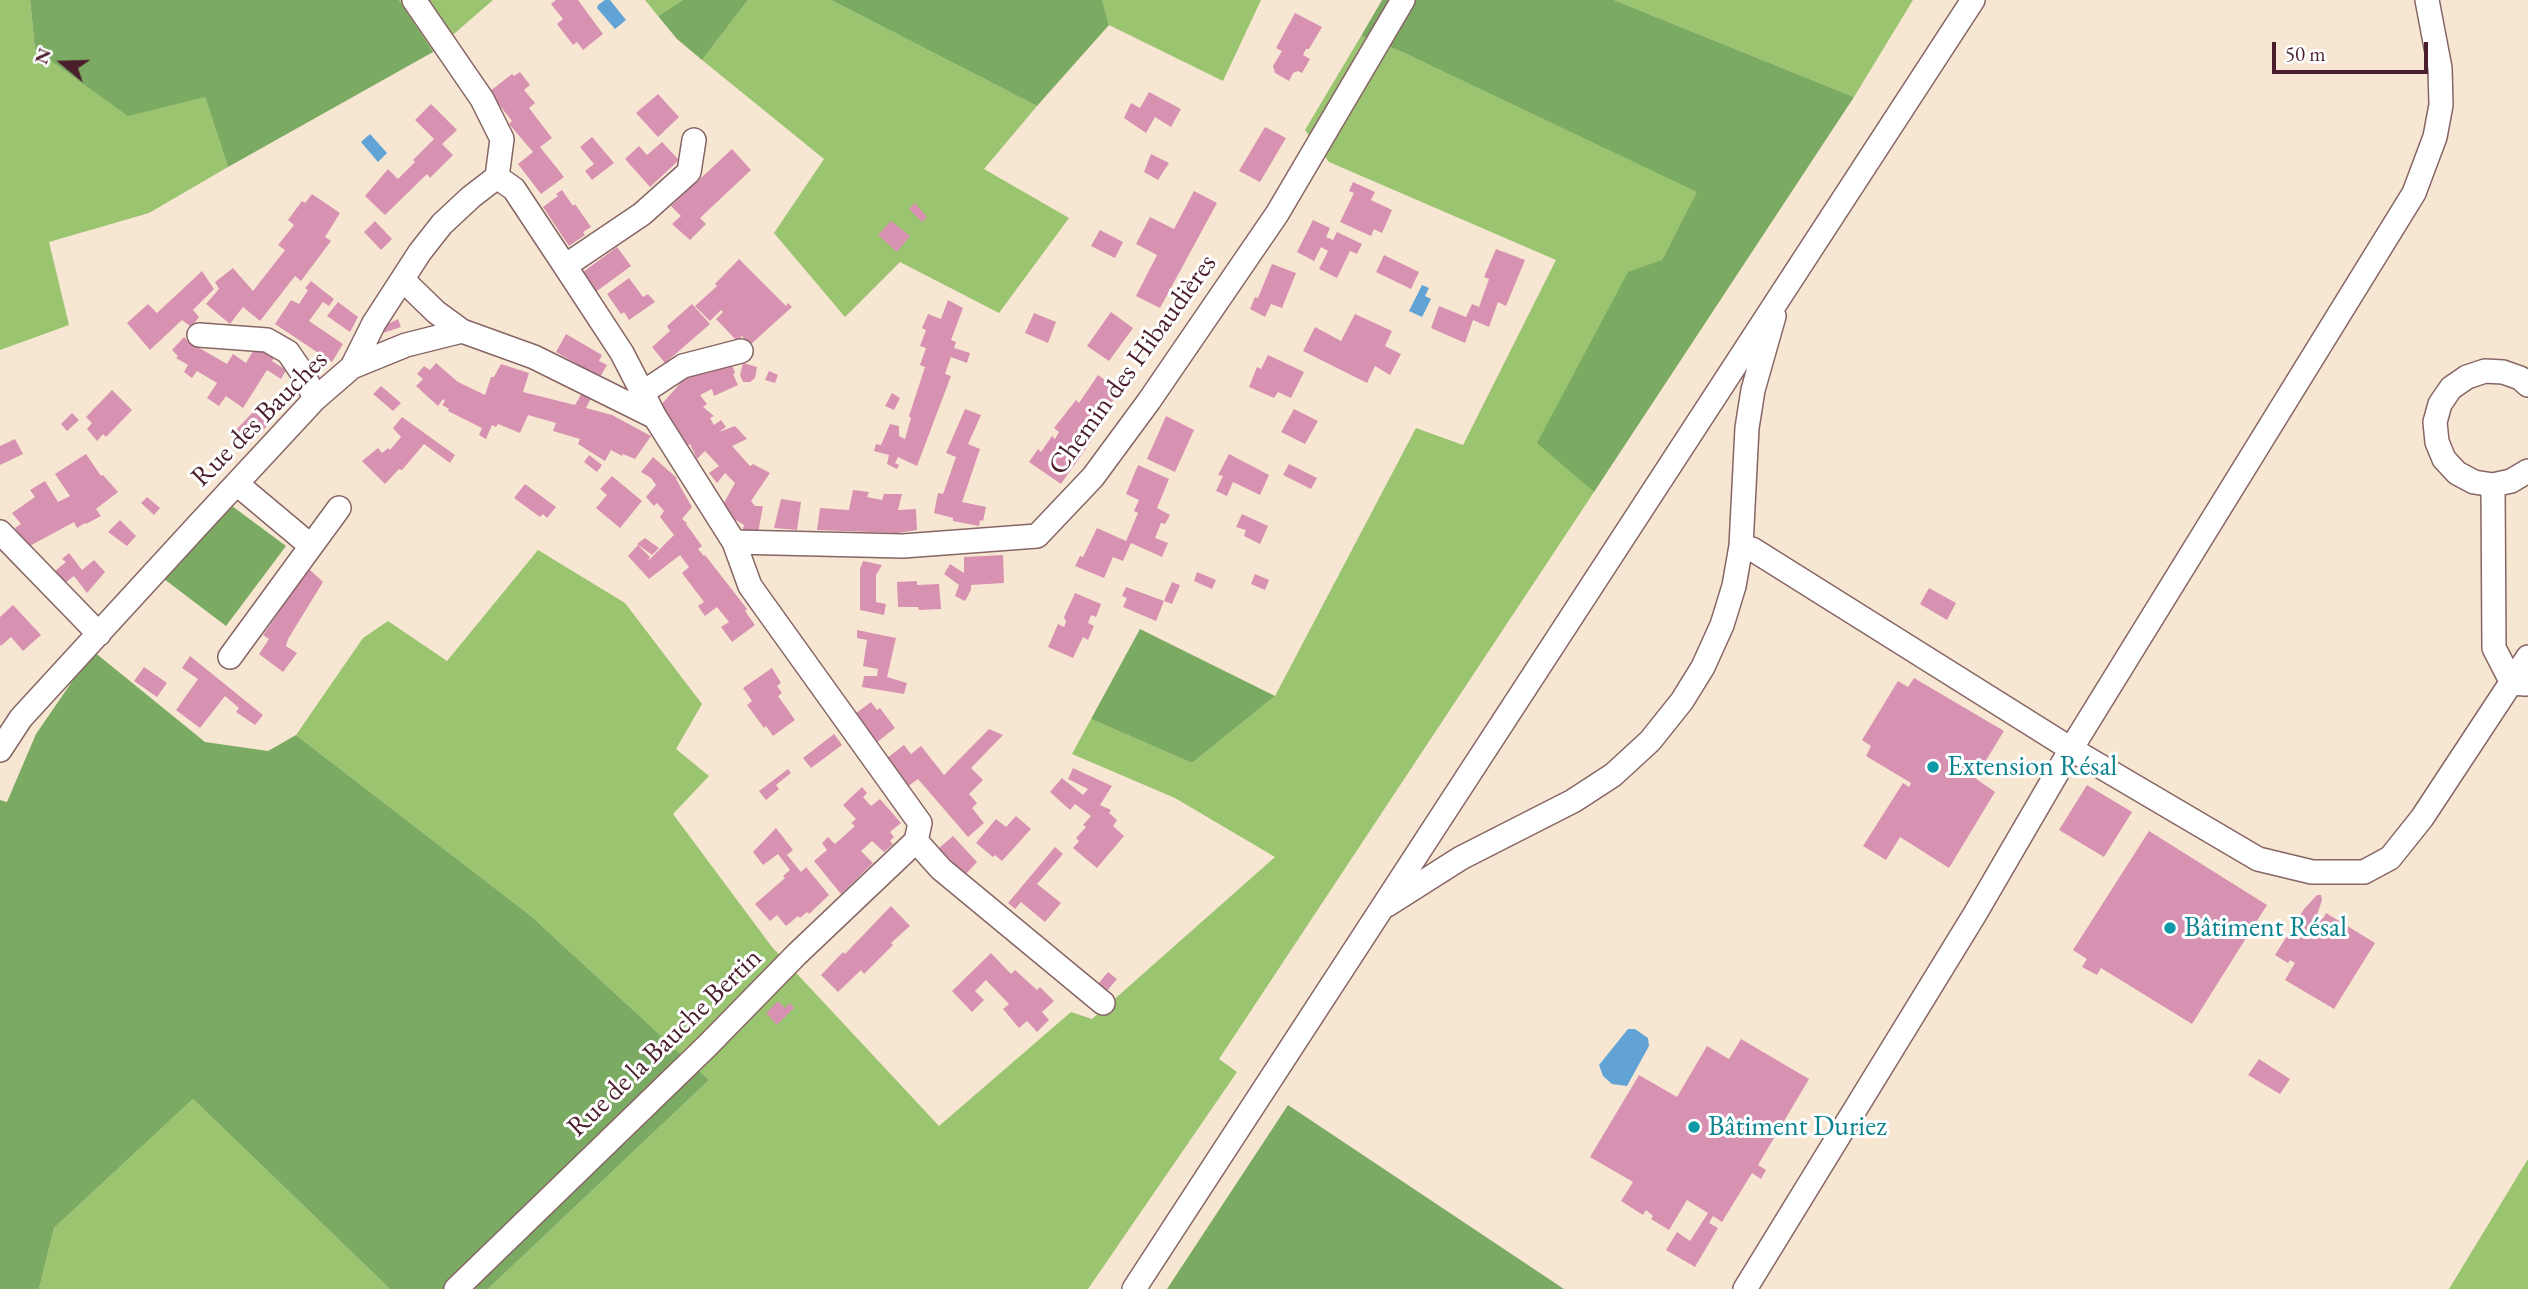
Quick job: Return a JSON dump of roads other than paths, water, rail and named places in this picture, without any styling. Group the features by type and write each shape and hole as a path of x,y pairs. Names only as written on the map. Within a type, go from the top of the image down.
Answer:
{"street":[{"path":"352,367 374,323 420,252 442,224 497,177 502,139 482,99 414,0"},
{"name":"Chemin des Hibaudières","path":"734,542 903,546 1037,536 1093,477 1278,214 1403,0"},
{"path":"1134,1289 1973,0"},
{"path":"1745,1289 1975,914 2071,749 2414,193 2435,137 2441,105 2440,68 2427,0"},
{"path":"565,266 642,214 689,172 694,140"},
{"path":"497,177 514,189 622,353 655,417 734,542 750,586 920,823 916,841 941,869 1103,1003"},
{"path":"403,280 436,312 462,331 534,357 655,417"},
{"path":"1381,908 1461,858 1573,802 1613,775 1650,741 1682,701 1703,667 1722,625 1734,586 1741,546 1744,466 1753,390 1782,291"},
{"name":"Rue des Bauches","path":"0,750 21,718 314,399 352,367 406,345 462,331"},
{"path":"199,335 267,340 288,352 305,377 314,399"},
{"path":"642,393 683,366 741,351"},
{"path":"2528,385 2503,372 2485,371 2467,377 2451,388 2440,404 2435,422 2437,442 2444,459 2457,473 2474,482 2493,485 2511,481 2528,471"},
{"path":"237,484 311,546"},
{"path":"2493,485 2494,648 2520,684"},
{"path":"230,657 339,508"},
{"path":"0,532 99,634"},
{"path":"1741,546 1764,556 2071,749 2258,859 2312,873 2364,872 2390,858 2520,684 2528,657"},
{"name":"Rue de la Bauche Bertin","path":"456,1289 916,841"}],"water":[{"path":"605,0 610,0 626,20 615,29 597,8"},
{"path":"370,134 387,153 378,162 361,142"},
{"path":"1422,285 1429,288 1425,296 1431,299 1422,317 1409,311"},
{"path":"1628,1029 1635,1029 1648,1038 1649,1046 1627,1086 1612,1084 1603,1076 1599,1065"}],"place":[{"name":"Extension Résal","path":"1933,767"},
{"name":"Bâtiment Résal","path":"2170,928"},
{"name":"Bâtiment Duriez","path":"1694,1127"}]}
